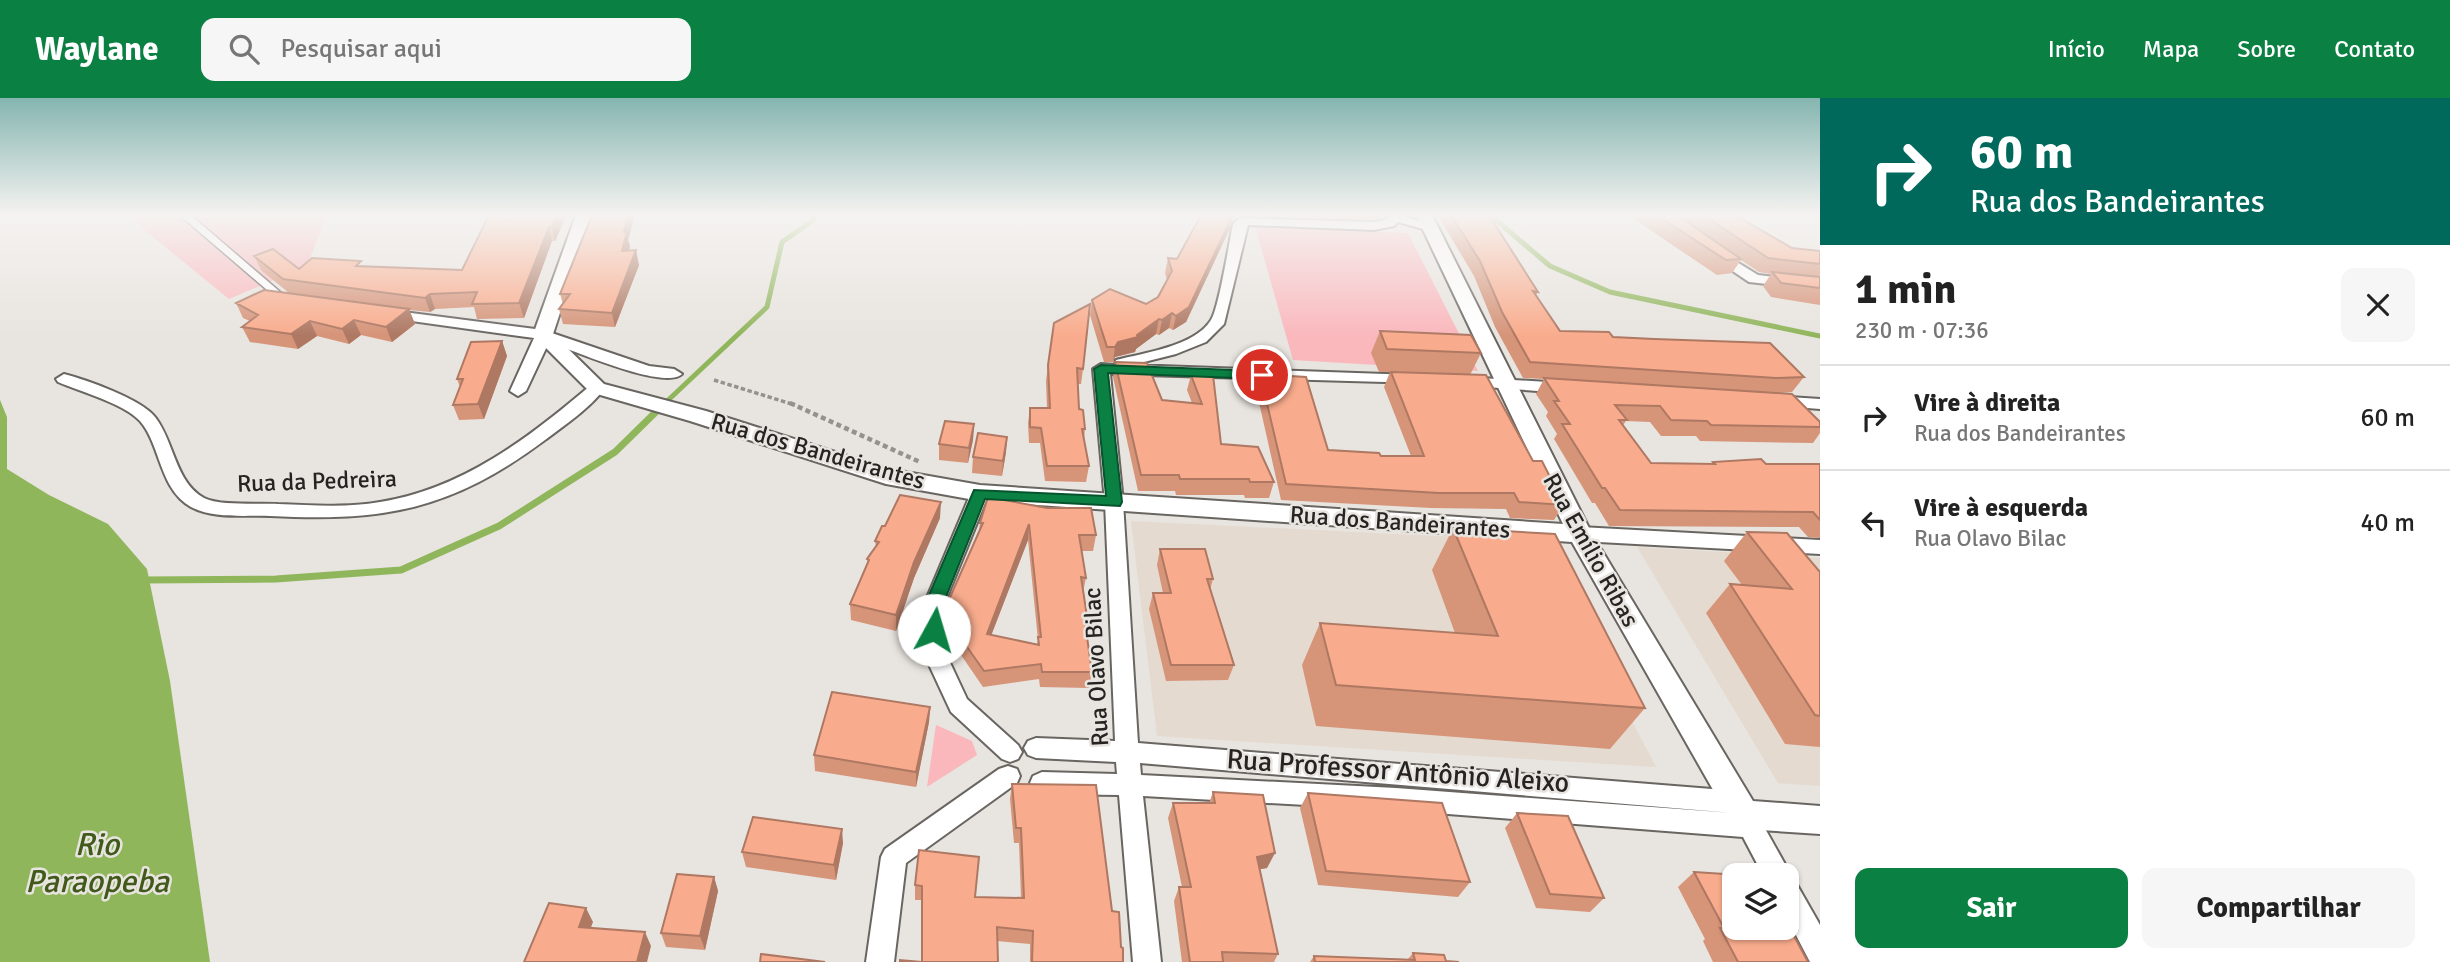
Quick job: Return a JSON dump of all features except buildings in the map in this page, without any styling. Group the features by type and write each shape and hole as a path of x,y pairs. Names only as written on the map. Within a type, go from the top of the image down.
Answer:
{"street":[{"path":"518,391 540,347 570,255"},
{"path":"1101,369 1171,351 1201,339 1219,321 1233,255"},
{"name":"Rua Emílio Ribas","path":"1443,255 1504,384 1580,534 1771,863"},
{"path":"1719,255 1754,279 1820,286"},
{"path":"260,296 290,300"},
{"path":"379,313 542,335 647,371 674,374"},
{"path":"542,335 597,388"},
{"path":"1101,369 1587,389"},
{"name":"Rua Olavo Bilac","path":"1101,369 1114,502 1129,784 1147,962"},
{"name":"Rua da Pedreira","path":"64,379 131,406 148,419 156,432 172,477 197,502 217,508 375,509 435,496 516,452 564,418 597,388"},
{"name":"Rua dos Bandeirantes","path":"597,388 698,415 886,476 979,494 1580,534 1820,547"},
{"path":"1765,401 1820,404"},
{"path":"880,962 894,857 1009,764 1025,746 1036,748 1045,754 1050,764 1049,774 1042,783 1030,786 1017,783 1009,764 959,705 934,654 933,607 979,494"},
{"name":"Rua Professor Antônio Aleixo","path":"1036,748 1127,752 1393,786 1564,812 1744,814"},
{"name":"Rua Professor Antônio Aleixo","path":"1042,783 1551,786 1744,814"},
{"path":"1551,786 1564,812"},
{"path":"1744,814 1820,820"},
{"path":"1799,914 1820,952"}],"lane":[{"path":"235,255 290,300"}],"path":[{"name":"Rua dos Bandeirantes","path":"715,380 754,389 780,399 852,429 927,466"}],"shaded area":[{"path":"175,255 311,255 304,273 274,280 229,299"},
{"path":"1263,255 1419,255 1478,371 1293,360"},
{"path":"1131,521 1538,541 1656,767 1157,736"},
{"path":"1637,547 1820,558 1820,786 1778,783"},
{"path":"936,725 972,741 977,755 927,787"}],"water":[{"name":"Rio Paraopeba","path":"0,400 7,417 7,469 49,495 108,524 147,569 170,681 210,962 0,962"}],"waterway":[{"path":"663,405 767,307 779,255"},
{"path":"1537,255 1550,266 1610,292 1820,336"},
{"path":"143,580 276,579 401,570 499,526 615,452 665,403"}],"route":[{"path":"934,630 933,607 979,494 1114,502 1101,369 1262,375"}]}
